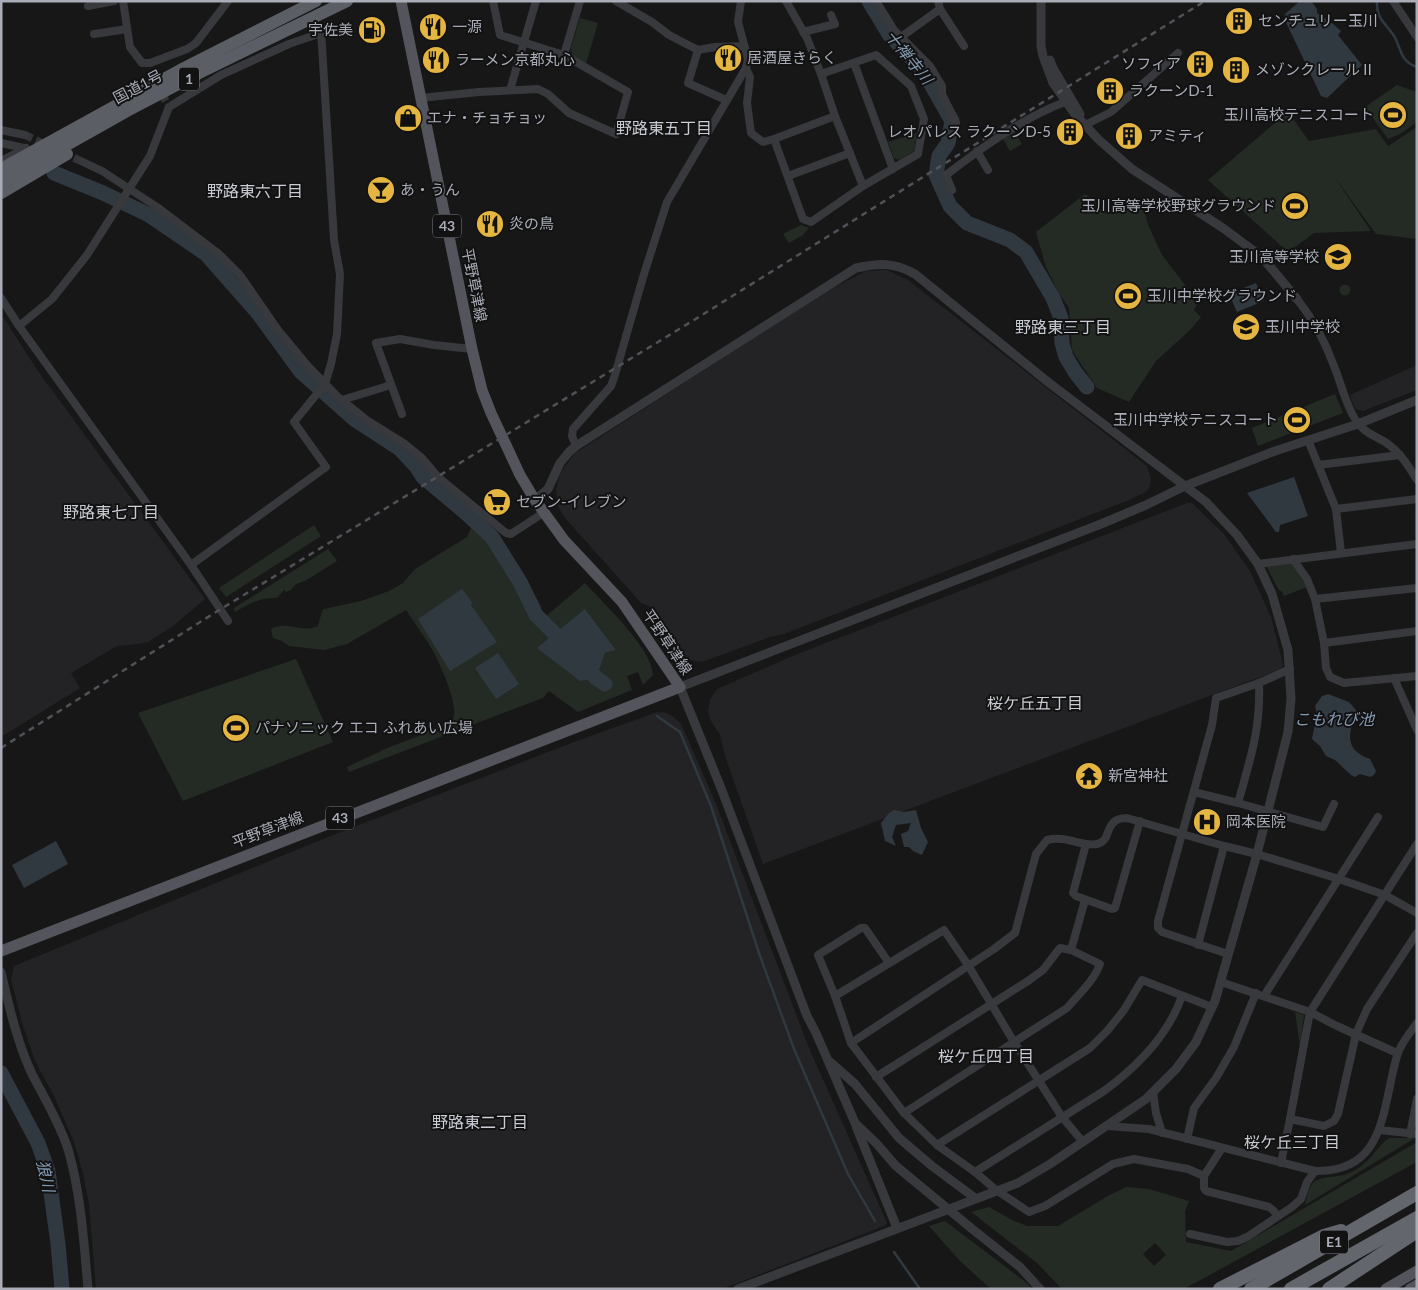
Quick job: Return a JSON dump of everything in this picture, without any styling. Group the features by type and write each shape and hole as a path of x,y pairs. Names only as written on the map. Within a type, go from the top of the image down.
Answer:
{"highway":[{"name":"国道1号","path":"1,182 237,40 316,1"},
{"name":"国道1号","path":"1,169 24,147 219,70 347,1"},
{"path":"1,193 125,118 124,107"},
{"name":"E1","path":"1251,1289 1417,1193"},
{"name":"E1","path":"1291,1289 1417,1218"},
{"path":"1220,1289 1324,1236 1373,1220"},
{"path":"1329,1289 1417,1231"}],"main road":[{"name":"平野草津線","path":"1,951 680,687 622,602 564,540 543,513 520,475 490,412 482,390 472,349 401,1"},
{"path":"1386,1289 1417,1271"},
{"path":"1410,1289 1417,1285"}],"street":[{"path":"88,6 114,1"},
{"path":"123,1 130,47 142,63 150,63 187,49 196,43 228,1"},
{"path":"420,98 538,89 548,94 569,113 616,134 628,92 564,56 500,35 493,1"},
{"path":"510,90 536,1"},
{"path":"564,56 580,1"},
{"path":"616,1 652,22 669,35 698,50 715,47 744,46"},
{"path":"576,446 572,436 573,429 610,386 614,378 644,274 668,202 746,68 748,58 738,22 741,1"},
{"path":"786,1 803,32 821,74 835,116 863,186"},
{"path":"876,1 894,30 930,66 942,86 942,94 956,123 955,132"},
{"path":"1041,1 1043,56 1048,72 1065,102 1098,139 1132,170 1223,228 1262,256 1313,319 1333,364 1350,411 1358,424 1367,434 1385,442 1400,455 1417,480"},
{"path":"1393,1 1417,37"},
{"path":"902,37 939,5 964,46"},
{"path":"803,32 835,24 832,15"},
{"path":"94,34 128,29"},
{"path":"19,326 52,299 87,255 150,156 168,106 219,70 321,31 334,240 340,274 337,334 331,364 321,388 294,422 326,467 191,565"},
{"path":"1041,34 1053,68 1085,125"},
{"path":"698,50 688,83 726,100"},
{"path":"1085,125 1111,112 1178,54"},
{"path":"774,139 803,218 811,222 863,186 918,154 924,119 911,86 876,55 821,74"},
{"path":"150,63 152,72"},
{"path":"854,63 892,169"},
{"path":"746,68 750,77 747,103 751,134 763,142 835,116"},
{"path":"952,190 946,175 977,151 1044,110 1065,102"},
{"path":"1,130 24,147"},
{"path":"1,143 24,147"},
{"path":"1,161 24,147"},
{"path":"977,151 988,170"},
{"path":"788,176 850,153"},
{"path":"83,162 102,171 124,196 157,207 219,254 240,275 321,388 342,400 368,421 411,449 422,458 438,477 506,533 512,534 543,513"},
{"path":"535,500 548,489 560,463 576,446 856,268 885,263 904,268 915,274 1041,376 1206,502 1237,535 1258,564 1272,594 1282,626 1288,650 1290,669 1291,700 1288,732 1258,854 1221,982 1196,1042 1176,1069 1153,1092 1108,1126 1018,1182 738,1289"},
{"path":"1,298 19,326 191,565 228,621"},
{"path":"402,414 376,343 400,339 472,349"},
{"path":"342,400 391,385"},
{"path":"897,1228 855,1123 807,1016 721,788 680,687 1101,524 1185,486 1308,440 1358,424 1417,400"},
{"path":"1308,440 1336,509 1341,553"},
{"path":"1318,465 1400,455"},
{"path":"1336,509 1417,499"},
{"path":"1258,564 1417,544"},
{"path":"1293,559 1307,579 1315,599 1324,643 1326,668 1330,677 1344,683 1417,676"},
{"path":"1315,599 1417,588"},
{"path":"1324,643 1417,631"},
{"path":"1228,954 1162,932 1158,928 1158,921 1212,725 1216,698 1259,683 1290,669"},
{"path":"1394,678 1417,730"},
{"path":"1238,803 1257,728 1259,683"},
{"path":"1194,792 1323,827 1334,804"},
{"path":"1264,996 1378,816"},
{"path":"851,1043 994,949 1015,933 1036,854 1047,840 1056,838 1069,839 1086,844 1096,844 1102,842 1113,823 1120,819 1128,818 1140,821 1339,879 1385,895 1417,913"},
{"path":"1086,844 1073,893 1085,900 1112,909 1115,908 1140,821"},
{"path":"1281,1163 1310,1012 1417,844"},
{"path":"1198,945 1224,846"},
{"path":"1071,950 1085,900"},
{"path":"889,963 868,929 862,928 818,955 835,996 851,1043 876,1078 904,1113 937,1145 975,1172 996,1190 1029,1212 1045,1206 1113,1164 1134,1159 1188,1169 1204,1176"},
{"path":"835,996 944,930 992,1003 1014,1042 1062,1117 1083,1142"},
{"path":"1290,1119 1324,1126 1334,1121 1340,1107 1356,1034 1367,1009 1417,933"},
{"path":"876,1078 1043,970 1060,948 1071,950 1100,964 1098,970 1067,1008 904,1113"},
{"path":"1,972 22,1046 68,1149 76,1185 88,1289"},
{"path":"937,1145 1090,1048 1124,1010 1142,980 1212,1006"},
{"path":"1221,982 1310,1012 1397,1053"},
{"path":"1187,1139 1194,1108 1216,1078 1234,1047 1256,993"},
{"path":"975,1172 1104,1091 1141,1061 1164,1031 1182,996"},
{"path":"1108,1126 1136,1127 1315,1171 1340,1169 1358,1161 1371,1147 1379,1130 1397,1053 1417,1023"},
{"path":"827,1058 855,1084 899,1138 932,1166 975,1198"},
{"path":"1153,1092 1156,1113 1162,1133"},
{"path":"1379,1130 1413,1134 1417,1099"},
{"path":"855,1123 896,1166 1020,1267 1040,1289"},
{"path":"1222,1148 1204,1176 1204,1188 1206,1191 1269,1207 1277,1216"},
{"path":"1190,1234 1227,1242 1238,1241 1247,1237 1301,1200 1307,1182 1315,1171"}],"shaded area":[{"path":"580,18 598,23 586,64 572,56 571,48"},
{"name":"玉川高校テニスコート","path":"1397,85 1417,92 1417,122 1400,134 1388,139 1365,107"},
{"path":"1288,112 1309,141 1376,129 1388,146 1417,127 1417,239 1376,234 1333,175 1371,231 1314,233 1288,252 1208,180"},
{"path":"1014,131 1022,144 1010,151 1003,139"},
{"path":"917,133 914,151 899,160 894,158 888,142"},
{"name":"玉川中学校グラウンド","path":"1085,194 1107,208 1121,200 1143,208 1149,227 1162,255 1198,302 1194,310 1201,317 1190,330 1156,361 1129,402 1097,388 1072,350 1069,308 1057,290 1046,267 1036,232"},
{"path":"801,225 809,228 803,235 789,243 783,234"},
{"path":"887,270 908,280 1147,466 1151,478 1150,486 1146,492 1129,500 784,634 770,637 702,662 690,660 684,655 653,608 641,603 565,518 557,505 556,488 561,472 574,454 823,293 866,271"},
{"path":"1345,284 1351,290 1345,296 1339,290"},
{"path":"1,314 40,374 205,599 173,626 148,642 117,646 71,673 80,688 1,737"},
{"path":"1417,365 1417,390 1363,411 1355,409 1350,395"},
{"name":"玉川中学校テニスコート","path":"1335,394 1343,413 1258,446 1252,428"},
{"path":"1187,503 1192,503 1224,534 1250,571 1271,617 1283,665 1281,669 763,864 727,762 720,735 711,721 708,711 710,699 717,689 795,655"},
{"path":"314,525 321,536 226,597 219,588"},
{"path":"476,526 487,535 518,584 527,579 541,607 538,612 544,618 585,583 626,627 645,652 651,664 653,675 643,685 638,672 627,676 632,690 578,712 549,691 543,698 349,772 347,767 453,720 454,705 445,676 434,653 406,610 347,644 324,650 289,646 273,638 271,629 283,626 312,628 318,626 324,609 361,601 389,591 403,583 415,569 467,537 471,528","holes":["585,609 616,650 605,653"]},
{"path":"328,549 337,561 305,581 296,584 291,590 286,592 284,590 277,598 255,602 235,612 234,608"},
{"path":"1292,563 1307,587 1284,596 1278,589 1267,567"},
{"name":"パナソニック エコ ふれあい広場","path":"296,659 333,742 183,801 138,713"},
{"path":"657,712 667,713 674,717 681,724 687,737 716,804 809,1048 887,1223 884,1226 722,1289 96,1289 89,1204 83,1174 74,1142 54,1096 35,1061 23,1026 11,979 14,966 323,839"},
{"path":"1295,1012 1304,1015 1300,1046"},
{"path":"1389,1138 1415,1138 1305,1205 1309,1189 1315,1181 1345,1175 1356,1170"},
{"path":"1417,1142 1417,1162 1184,1289 1062,1289 1037,1263 971,1212 989,1207 1027,1226 1058,1226 1126,1187 1149,1189 1189,1201 1185,1211 1186,1242 1231,1251","holes":["1155,1243 1166,1255 1154,1266 1143,1254"]},
{"path":"945,1221 1027,1283 1032,1289 991,1289 960,1261 929,1226"}],"water":[{"path":"1300,1 1311,1 1317,9 1317,13 1341,31 1338,35 1362,65 1327,98 1321,96 1284,18 1285,14"},
{"path":"1256,283 1264,301 1237,312 1229,294"},
{"path":"1294,477 1308,516 1280,525 1279,532 1276,532 1247,493"},
{"path":"462,589 497,642 450,671 418,619"},
{"path":"585,609 616,650 605,653 596,678 580,681 537,648"},
{"path":"498,653 519,684 496,699 475,668"},
{"name":"こもれび池","path":"1328,694 1349,702 1362,717 1361,720 1353,722 1350,740 1358,753 1370,759 1376,771 1374,775 1370,777 1360,774 1355,777 1351,775 1335,760 1326,756 1320,746 1312,739 1317,713 1315,706 1322,696"},
{"path":"894,810 904,812 916,810 921,828 928,842 922,855 909,847 904,847 901,834 908,831 911,823 896,825 892,837 896,846 885,841 881,823"},
{"path":"56,841 68,864 24,888 12,865"}],"waterway":[{"name":"十禅寺川","path":"869,1 889,34 923,70 952,121 948,143 939,156 936,175 950,206 967,223 1010,240 1026,252 1053,298 1061,318 1062,343 1066,357 1087,387"},
{"path":"1377,1 1379,15 1395,38 1403,57 1406,61 1417,67"},
{"path":"54,173 103,193 149,215 206,254 258,313 301,372 354,419 400,449 416,466 423,477 492,537 520,582 536,615 596,678 605,684"},
{"path":"657,716 680,732 711,806 760,956 794,1049 848,1174 875,1221"},
{"name":"狼川","path":"1,1073 38,1143 48,1171 62,1289"},
{"path":"894,1252 920,1289"}],"tunnel":[{"path":"152,72 167,104"},
{"path":"25,135 46,145"},
{"path":"63,153 83,162"}],"railway":[{"path":"1,748 216,612 694,320 1205,1"}],"place":[{"name":"センチュリー玉川","path":"1239,21"},
{"name":"一源","path":"433,27"},
{"name":"宇佐美","path":"372,30"},
{"name":"居酒屋きらく","path":"728,58"},
{"name":"ラーメン京都丸心","path":"436,60"},
{"name":"ソフィア","path":"1200,64"},
{"name":"メゾンクレールⅡ","path":"1236,70"},
{"name":"ラクーンD-1","path":"1110,91"},
{"name":"玉川高校テニスコート","path":"1393,115"},
{"name":"エナ・チョチョッ","path":"408,118"},
{"name":"レオパレス ラクーンD-5","path":"1070,132"},
{"name":"アミティ","path":"1129,136"},
{"name":"あ・うん","path":"381,190"},
{"name":"玉川高等学校野球グラウンド","path":"1295,206"},
{"name":"炎の鳥","path":"490,224"},
{"name":"玉川高等学校","path":"1338,257"},
{"name":"玉川中学校グラウンド","path":"1128,296"},
{"name":"玉川中学校","path":"1246,327"},
{"name":"玉川中学校テニスコート","path":"1297,420"},
{"name":"セブン-イレブン","path":"497,502"},
{"name":"パナソニック エコ ふれあい広場","path":"236,728"},
{"name":"新宮神社","path":"1089,776"},
{"name":"岡本医院","path":"1207,822"}],"district":[{"name":"野路東五丁目","path":"664,128"},
{"name":"野路東六丁目","path":"255,191"},
{"name":"野路東三丁目","path":"1063,327"},
{"name":"野路東七丁目","path":"111,512"},
{"name":"桜ケ丘五丁目","path":"1035,703"},
{"name":"桜ケ丘四丁目","path":"986,1056"},
{"name":"野路東二丁目","path":"480,1122"},
{"name":"桜ケ丘三丁目","path":"1292,1142"}]}
